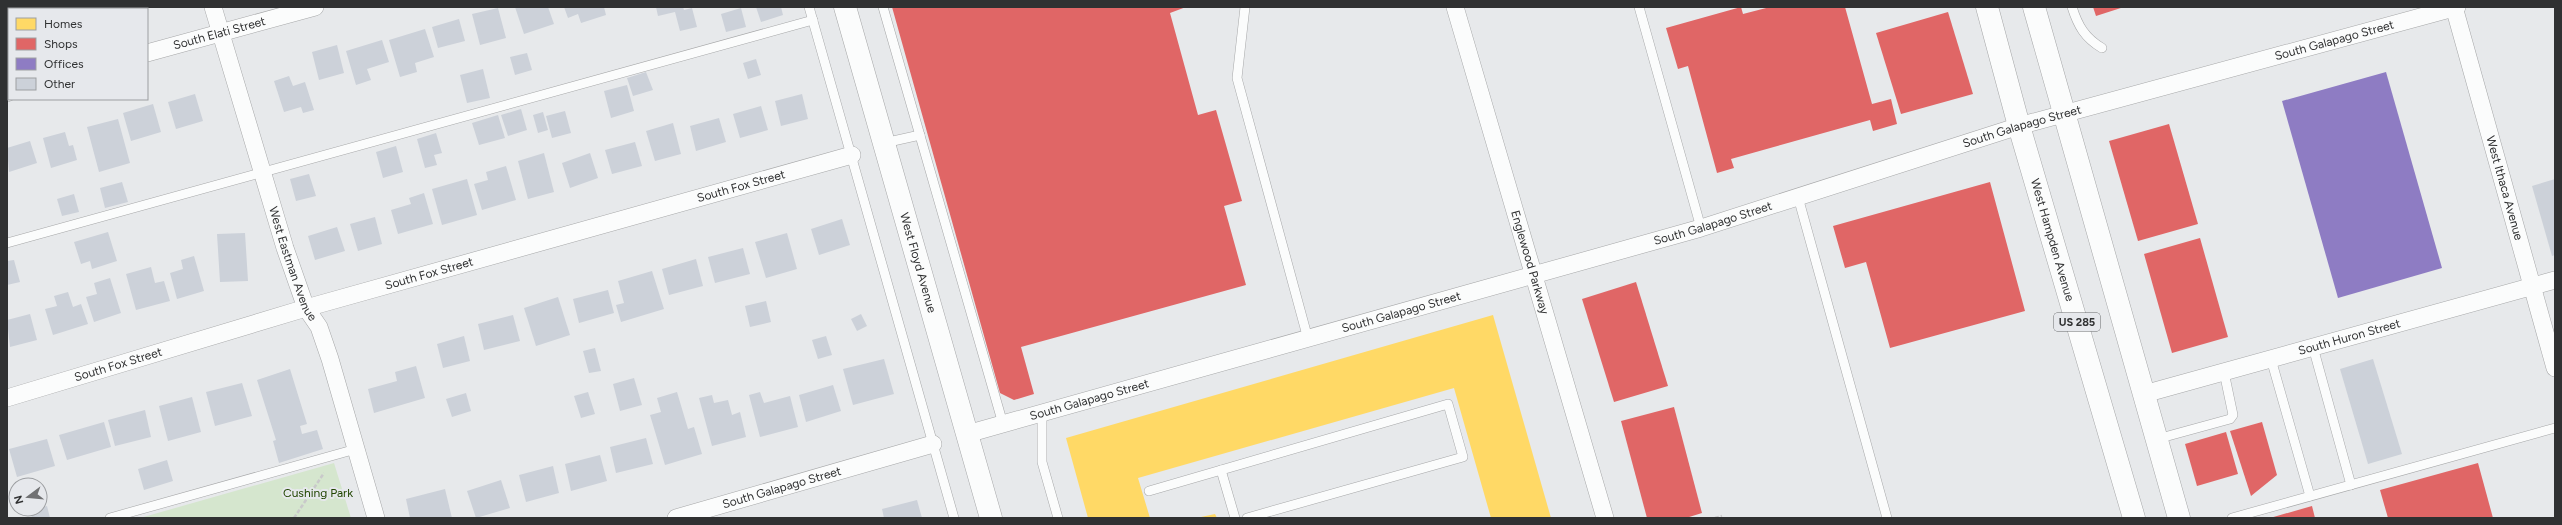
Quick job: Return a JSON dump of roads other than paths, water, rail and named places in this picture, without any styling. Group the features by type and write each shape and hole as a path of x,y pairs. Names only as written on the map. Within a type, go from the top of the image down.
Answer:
{"main road":[{"name":"West Floyd Avenue","path":"845,7 991,518"},
{"name":"West Hampden Avenue","path":"1987,7 2019,126 2134,518"},
{"path":"2034,7 2179,518"}],"street":[{"name":"West Eastman Avenue","path":"213,7 262,173 306,308 319,327 328,353 376,518"},
{"name":"South Elati Street","path":"148,53 315,7"},
{"name":"Englewood Parkway","path":"1455,7 1605,518"},
{"name":"South Galapago Street","path":"967,434 1701,228 2019,126 2455,7"},
{"name":"West Ithaca Avenue","path":"2455,7 2555,368"},
{"name":"South Fox Street","path":"7,398 306,308 852,155"},
{"name":"South Huron Street","path":"2144,394 2555,280"},
{"name":"South Galapago Street","path":"676,518 933,444"}],"lane":[{"path":"809,7 954,518"},
{"path":"883,7 1003,424"},
{"path":"1245,7 1237,78 1308,339"},
{"path":"1640,7 1701,228"},
{"path":"2072,7 2078,25 2089,41 2102,48"},
{"path":"7,243 813,20"},
{"path":"884,143 920,135"},
{"path":"1798,197 1887,518"},
{"path":"2313,347 2351,484"},
{"path":"2271,359 2310,496"},
{"path":"2157,439 2230,419 2233,415 2232,402 2224,372"},
{"path":"1149,491 1448,404 1463,457 1247,518"},
{"path":"1042,413 1042,462 1058,518"},
{"path":"2232,518 2555,428"},
{"path":"110,518 356,449"},
{"path":"1221,470 1235,518"}],"park label":[{"name":"Cushing Park","path":"318,493"}]}
